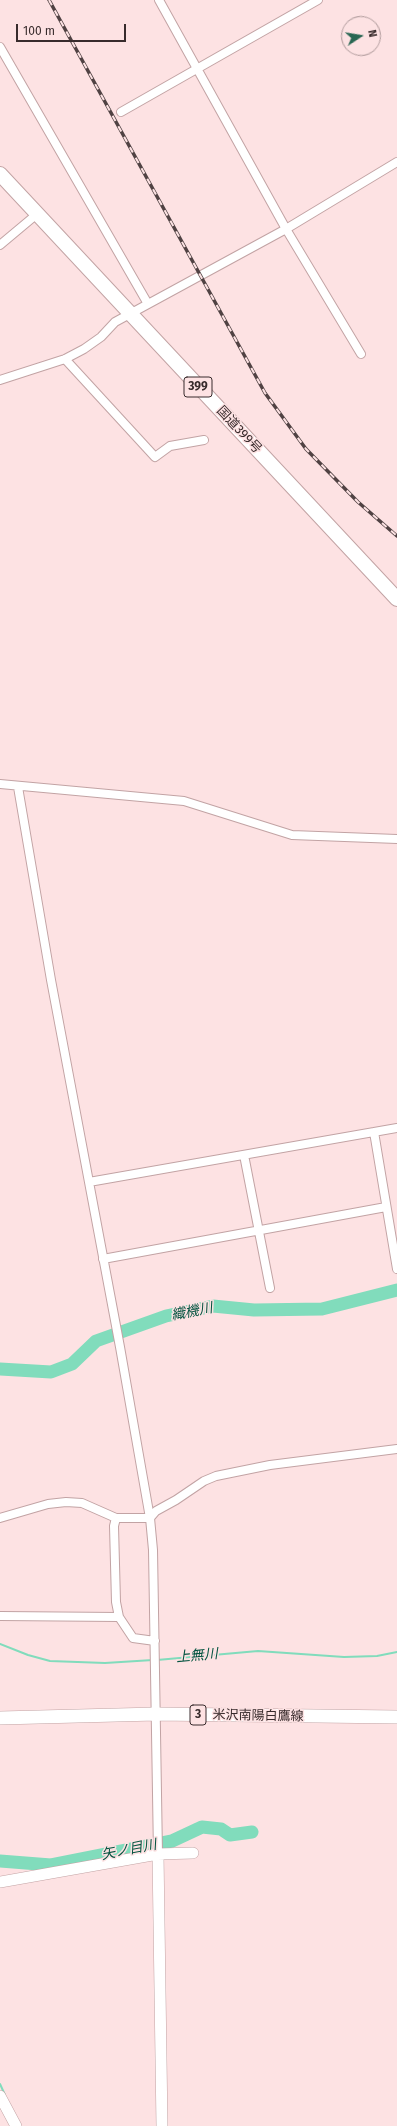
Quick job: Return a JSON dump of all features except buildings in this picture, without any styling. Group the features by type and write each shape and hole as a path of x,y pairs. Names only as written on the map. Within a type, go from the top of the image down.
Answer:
{"highway":[{"name":"国道399号","path":"0,174 397,599"}],"main road":[{"name":"米沢南陽白鷹線","path":"0,1718 156,1714 397,1717"}],"street":[{"path":"159,0 286,229 361,354"},
{"path":"121,112 318,0"},
{"path":"0,47 148,304"},
{"path":"0,380 64,359 102,337 115,322 286,229 397,162"},
{"path":"0,245 37,214"},
{"path":"64,359 156,457 170,446 204,440"},
{"path":"0,784 18,787 184,801 292,835 397,839"},
{"path":"18,787 51,980 120,1347 150,1518 154,1550 162,2126"},
{"path":"89,1182 397,1128"},
{"path":"374,1132 397,1269"},
{"path":"244,1155 270,1288"},
{"path":"103,1259 386,1207"},
{"path":"0,1518 48,1504 66,1502 82,1503 116,1518 150,1518 156,1511 176,1500 204,1481 216,1476 270,1465 397,1449"},
{"path":"116,1518 114,1526 116,1602 119,1617 133,1638 155,1641"},
{"path":"0,1616 119,1617"},
{"path":"0,1882 158,1854 193,1853"},
{"path":"0,2096 16,2126"}],"waterway":[{"name":"織機川","path":"0,1369 51,1372 72,1364 96,1341 166,1316 213,1306 254,1310 322,1309 397,1290"},
{"name":"上無川","path":"0,1644 28,1655 50,1661 105,1663 153,1660"},
{"name":"上無川","path":"157,1660 258,1651 344,1657 377,1656 397,1652"},
{"name":"矢ノ目川","path":"0,1861 51,1865 172,1841 202,1827 221,1829 230,1835 252,1832"},
{"path":"0,2084 5,2095"}],"railway":[{"path":"49,0 265,393 306,449 358,502 397,536"}]}
